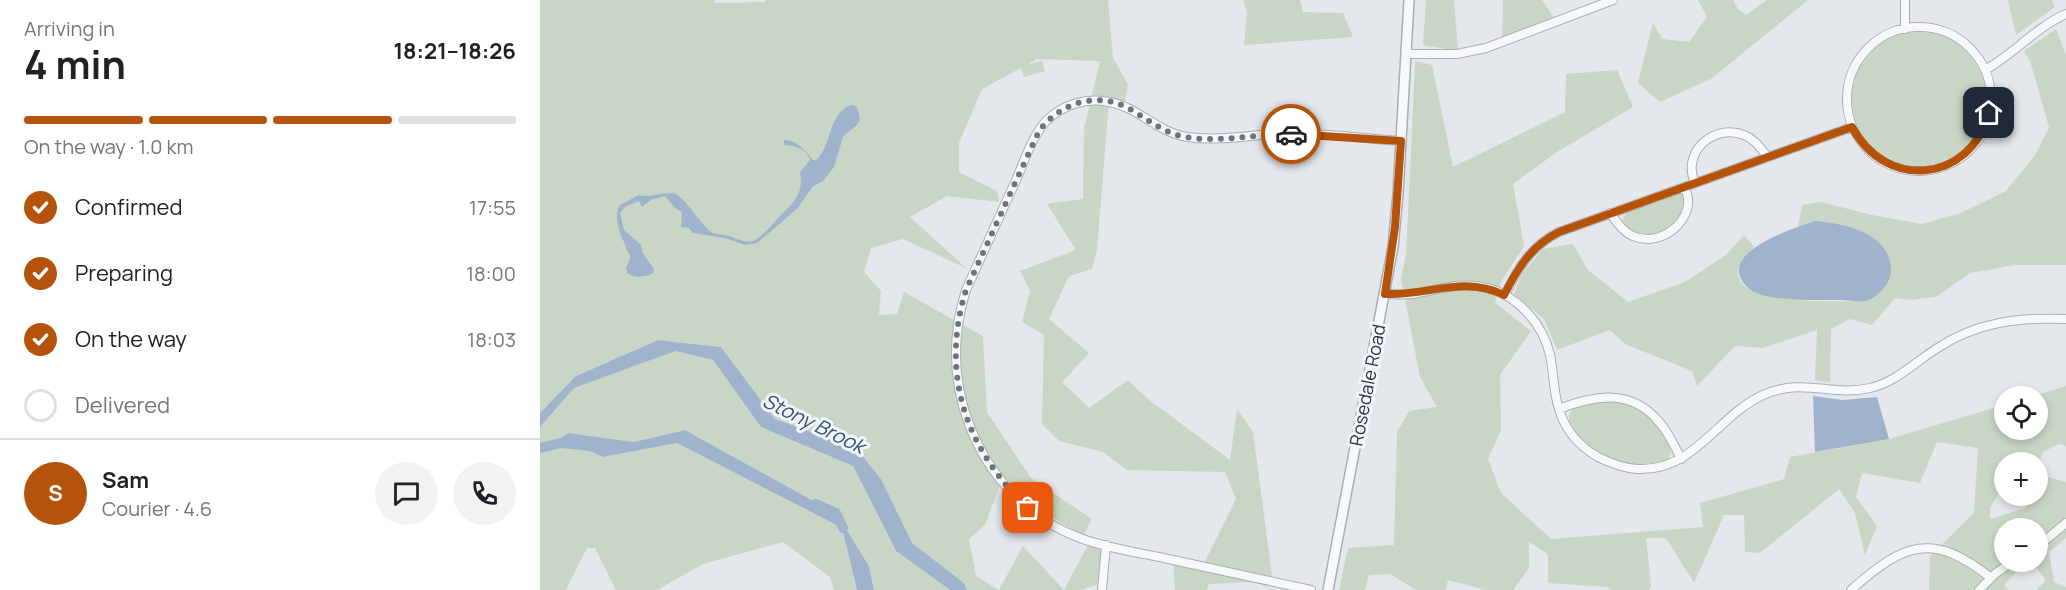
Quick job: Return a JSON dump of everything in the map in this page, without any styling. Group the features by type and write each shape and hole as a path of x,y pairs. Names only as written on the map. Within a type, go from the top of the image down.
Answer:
{"street":[{"name":"Rosedale Road","path":"1328,590 1385,294 1395,227 1409,0"},
{"path":"1406,54 1446,54 1472,51 1613,0"},
{"path":"1905,0 1905,29"},
{"path":"1985,70 2006,58 2043,27 2066,14"},
{"path":"1925,28 1955,37 1971,50 1985,70 1991,102 1987,123 1971,149 1944,167 1912,171 1880,160 1863,146 1848,117 1846,97 1854,67 1873,43 1892,33 1905,29 1925,28"},
{"path":"1311,590 1106,546 1080,538 1053,525 1028,508 1003,482 982,452 972,432 960,394 956,370 957,327 966,290 1039,131 1052,116 1070,105 1089,100 1100,100 1120,105 1162,129 1185,136 1221,139 1290,134 1401,141"},
{"path":"1504,295 1522,262 1539,244 1559,232 1852,127"},
{"path":"1695,183 1691,168 1693,155 1703,142 1718,134 1744,135 1757,143 1768,157"},
{"path":"1610,213 1622,228 1633,236 1648,239 1665,235 1678,225 1686,211 1688,198 1685,187"},
{"path":"1385,294 1412,294 1465,285 1488,288 1504,295 1526,310 1543,336 1550,353 1559,409 1567,428 1575,438 1592,453 1606,461 1626,467 1648,469 1682,459 1698,448 1742,408 1773,391 1797,386 1849,391 1872,388 1895,378 1943,344 1979,327 2014,319 2066,319"},
{"path":"1559,409 1584,400 1602,397 1633,402 1643,407 1660,422 1682,459"},
{"path":"2048,538 2066,523"},
{"path":"1102,590 1106,546"},
{"path":"1851,590 1887,560 1917,549 1941,549 1951,552 1971,561 1991,578"},
{"path":"1979,590 1999,572"}],"green space":[{"path":"540,0 714,0 714,3 765,2 765,0 1108,0 1113,58 1128,84 1124,107 1109,102 1097,249 1092,269 1069,276 1049,319 1089,353 1062,382 1089,408 1128,380 1148,399 1230,460 1237,409 1253,432 1273,583 1209,584 1207,590 1175,590 1173,563 1201,569 1236,499 1225,472 1127,470 1103,452 1059,441 1042,424 1044,335 1022,322 1030,291 1020,271 1076,250 1047,204 1083,199 1084,129 1100,61 1037,59 1027,65 1042,61 1045,71 1024,77 1021,68 982,89 959,143 959,172 997,191 999,202 947,196 910,217 966,268 903,239 871,248 864,272 881,291 879,315 897,314 904,292 983,336 987,412 1031,478 1092,519 1083,536 1000,485 985,525 969,539 976,576 999,590 967,590 964,583 912,544 881,479 856,448 775,419 721,347 658,340 576,376 540,413"},
{"path":"1243,0 1300,0 1303,12 1343,13 1353,37 1244,45 1247,12"},
{"path":"1426,0 1454,0 1458,51 1423,45"},
{"path":"1503,0 1542,0 1554,18 1502,43"},
{"path":"1698,0 1733,0 1738,9 1746,15 1767,0 1808,0 1711,79 1660,102 1638,83 1653,22 1662,39 1689,42 1707,17"},
{"path":"2008,0 2052,0 2055,7 2016,35"},
{"path":"2056,29 2066,55 2066,265 2015,265 1970,273 1936,297 1910,300 1895,298 1872,325 1850,319 1831,329 1830,382 1815,380 1817,330 1763,348 1735,346 1697,386 1692,371 1625,344 1610,330 1557,350 1544,319 1514,294 1522,274 1543,249 1573,244 1588,270 1628,302 1685,282 1726,255 1744,235 1754,247 1739,267 1741,282 1754,291 1775,297 1801,300 1865,301 1868,234 1834,223 1808,224 1798,227 1802,205 1821,202 1872,215 1922,224 1961,213 2006,191 2035,155 2049,127 2031,64 2024,51"},
{"path":"1919,32 1945,37 1967,51 1981,73 1986,99 1981,125 1967,147 1945,161 1919,166 1893,161 1871,147 1857,125 1852,99 1857,73 1871,51 1893,37"},
{"path":"1415,61 1432,65 1453,167 1565,112 1566,74 1617,70 1633,107 1557,152 1513,184 1524,246 1501,282 1495,303 1531,331 1500,375 1501,430 1488,459 1501,493 1551,539 1703,527 1700,503 1784,479 1790,457 1889,439 1994,408 1994,440 2048,440 2048,392 2066,386 2066,446 2059,444 2043,452 1994,452 1994,501 1990,508 1990,519 2026,508 2025,506 2048,506 2048,477 2066,482 2066,538 2049,552 2054,582 2066,587 2066,590 2036,590 2046,580 2040,572 2048,572 2048,518 1994,518 1994,572 2016,572 2004,585 2009,590 1929,590 1930,556 1974,513 1978,448 1937,442 1920,483 1862,473 1856,497 1877,526 1865,555 1855,513 1839,489 1760,553 1745,552 1744,515 1724,515 1694,583 1666,538 1646,538 1651,586 1649,590 1611,590 1607,587 1548,583 1548,554 1529,542 1529,568 1513,590 1486,590 1448,580 1446,590 1416,590 1390,574 1369,575 1365,590 1339,590 1348,548 1394,545 1397,432 1409,411 1437,407 1420,377 1401,278 1406,254"},
{"path":"1682,193 1685,199 1684,209 1672,226 1661,233 1638,234 1629,230 1624,224 1624,217 1631,210"},
{"path":"676,351 713,360 761,427 853,466 896,551 950,590 874,590 869,566 837,514 685,430 634,442 568,433 540,448 540,427 574,388"},
{"path":"1608,400 1632,405 1654,421 1667,437 1670,446 1667,461 1653,465 1624,464 1610,459 1586,444 1569,420 1570,414 1577,406"},
{"path":"568,441 603,457 677,443 842,528 857,590 834,590 830,577 783,542 703,564 657,590 616,590 595,548 587,548 566,590 540,590 540,451"},
{"path":"1091,539 1106,544 1099,584 1081,590 1064,590"},
{"path":"1023,546 1064,590 999,590"}],"water":[{"path":"850,105 856,106 859,122 843,137 834,167 823,181 812,187 798,208 757,243 745,245 725,238 693,233 689,228 681,227 682,212 675,208 665,196 651,200 642,207 639,201 625,207 620,213 624,230 641,245 642,252 654,269 653,273 644,276 632,276 627,272 626,267 630,256 617,222 620,205 639,195 673,193 682,199 711,232 739,240 755,240 796,198 801,184 800,172 810,160 803,150 784,145 784,140 797,144 804,149 813,160 816,160 825,147 837,117"},
{"path":"1815,221 1837,224 1860,231 1870,236 1886,251 1891,271 1887,284 1878,294 1864,301 1789,299 1758,294 1744,283 1739,268 1743,258 1753,249 1765,241"},
{"path":"658,340 721,347 775,419 856,448 881,479 912,543 964,583 967,590 950,590 896,551 853,466 761,427 713,360 676,351 574,388 540,427 540,413 576,376"},
{"path":"1813,396 1843,400 1877,397 1889,439 1815,452"},
{"path":"685,430 837,514 869,566 874,590 857,590 842,528 677,443 603,457 568,441 540,451 540,448 568,433 634,442"}],"waterway":[{"name":"Stony Brook","path":"540,448 561,443 590,446"},
{"name":"Stony Brook","path":"816,504 836,513 843,528"}],"way so far":[{"path":"1028,508 992,468 972,432 960,394 955,343 966,290 1039,131 1060,110 1080,102 1100,100 1130,109 1162,129 1185,136 1221,139 1291,134"}],"route":[{"path":"1291,134 1401,141 1393,247 1385,294 1412,294 1465,285 1488,288 1504,295 1529,253 1559,232 1852,127 1863,146 1880,160 1900,169 1934,170 1953,162 1971,149 1983,132 1989,113"}]}
